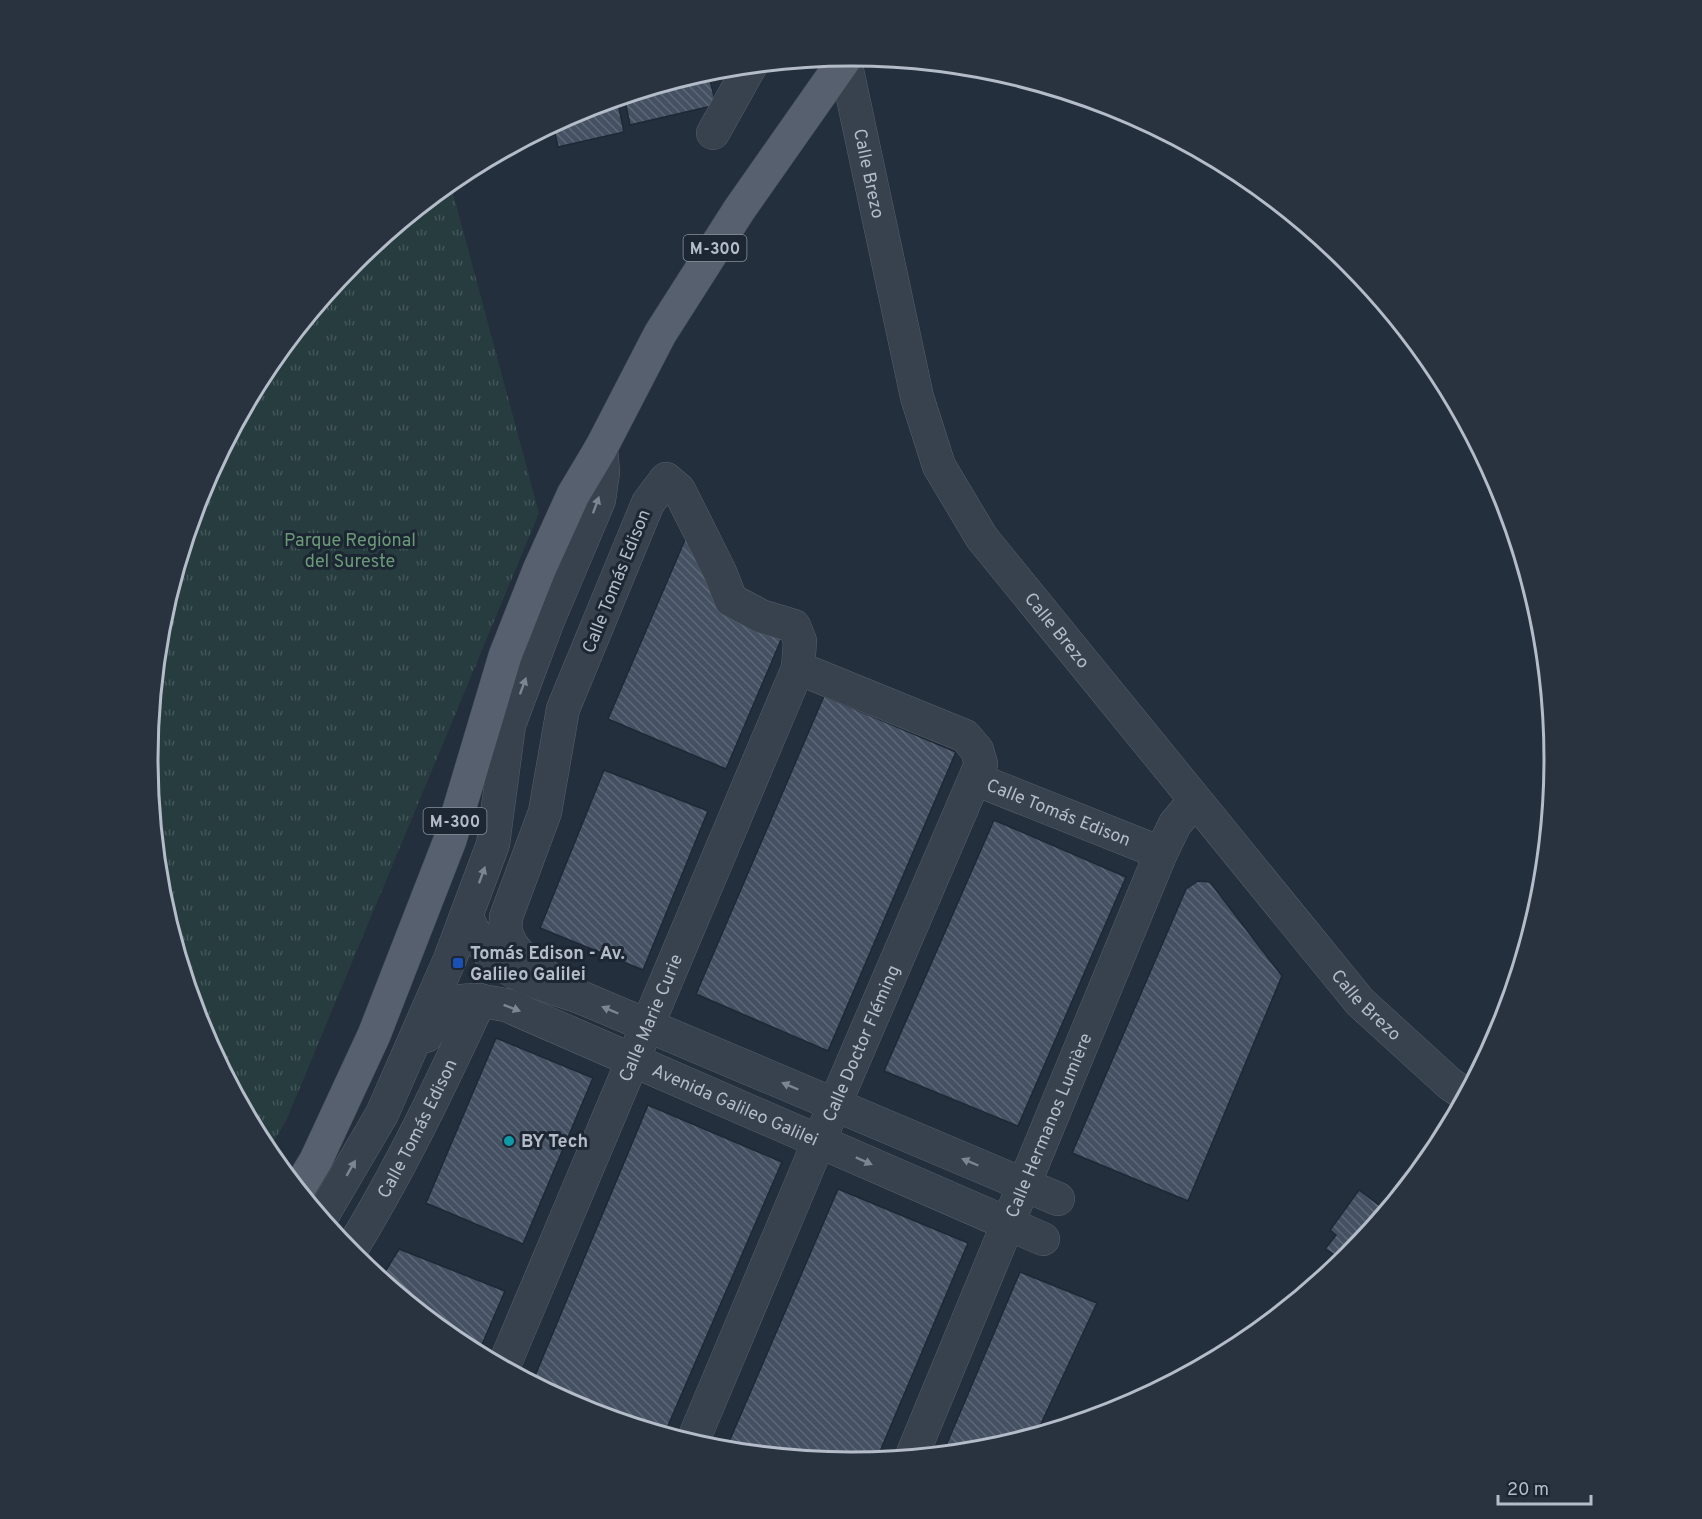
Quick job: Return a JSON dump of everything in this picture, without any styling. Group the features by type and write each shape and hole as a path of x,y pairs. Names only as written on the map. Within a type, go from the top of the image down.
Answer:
{"main road":[{"name":"M-300","path":"302,1183 316,1160 374,1035 450,840 505,656 539,570 573,495 601,448 660,334 739,210 840,66"}],"street":[{"name":"Calle Brezo","path":"848,66 916,397 939,466 982,538 1360,1002 1460,1091"},
{"path":"713,133 746,74"},
{"path":"325,1211 382,1114 450,959 493,844 509,725 547,623 599,500 603,472 601,448"},
{"name":"Calle Tomás Edison","path":"580,998 538,971 515,949 506,932 506,917 545,812 563,709 648,503 666,479 679,490 720,572 731,600 761,616 795,626 800,641 798,669 965,736 978,750 981,764 975,779 1161,853"},
{"name":"Calle Marie Curie","path":"506,1361 798,669"},
{"name":"Calle Doctor Fléming","path":"695,1435 975,779"},
{"name":"Calle Hermanos Lumière","path":"914,1450 1161,853 1175,824 1195,800"},
{"name":"Avenida Galileo Galilei","path":"466,916 474,935 495,960 513,972 648,1026 1058,1199"},
{"name":"Avenida Galileo Galilei","path":"394,1087 436,1020 449,1005 470,999 506,1005 1043,1239"},
{"name":"Calle Tomás Edison","path":"355,1244 389,1186 480,1000"}],"green space":[{"name":"Parque Regional del Sureste","path":"453,192 539,513 286,1121 273,1143 250,1106 210,1025 181,939 163,850 159,805 159,714 163,669 171,624 181,580 210,494 250,413 274,374 330,302 361,269 394,238"}],"building":[{"path":"710,80 716,105 630,125 626,104"},
{"path":"619,107 624,132 558,147 555,133"},
{"path":"687,535 784,633 726,769 608,719"},
{"path":"824,696 956,752 828,1051 696,994"},
{"path":"604,770 708,811 643,970 540,928"},
{"path":"994,820 1126,877 1018,1126 884,1071"},
{"path":"1198,881 1210,882 1282,976 1188,1201 1072,1153 1186,889"},
{"name":"BY Tech","path":"496,1038 593,1078 523,1244 426,1203"},
{"path":"648,1105 782,1162 667,1428 586,1400 535,1376"},
{"path":"838,1189 968,1243 880,1452 806,1452 729,1442"},
{"path":"1359,1190 1381,1206 1335,1255 1325,1249 1336,1235 1330,1230"},
{"path":"399,1249 505,1291 482,1346 429,1310 385,1272"},
{"path":"1020,1272 1097,1303 1040,1426 986,1440 946,1446"}],"place":[{"name":"Tomás Edison - Av. Galileo Galilei","path":"458,963"},
{"name":"BY Tech","path":"509,1141"}]}
